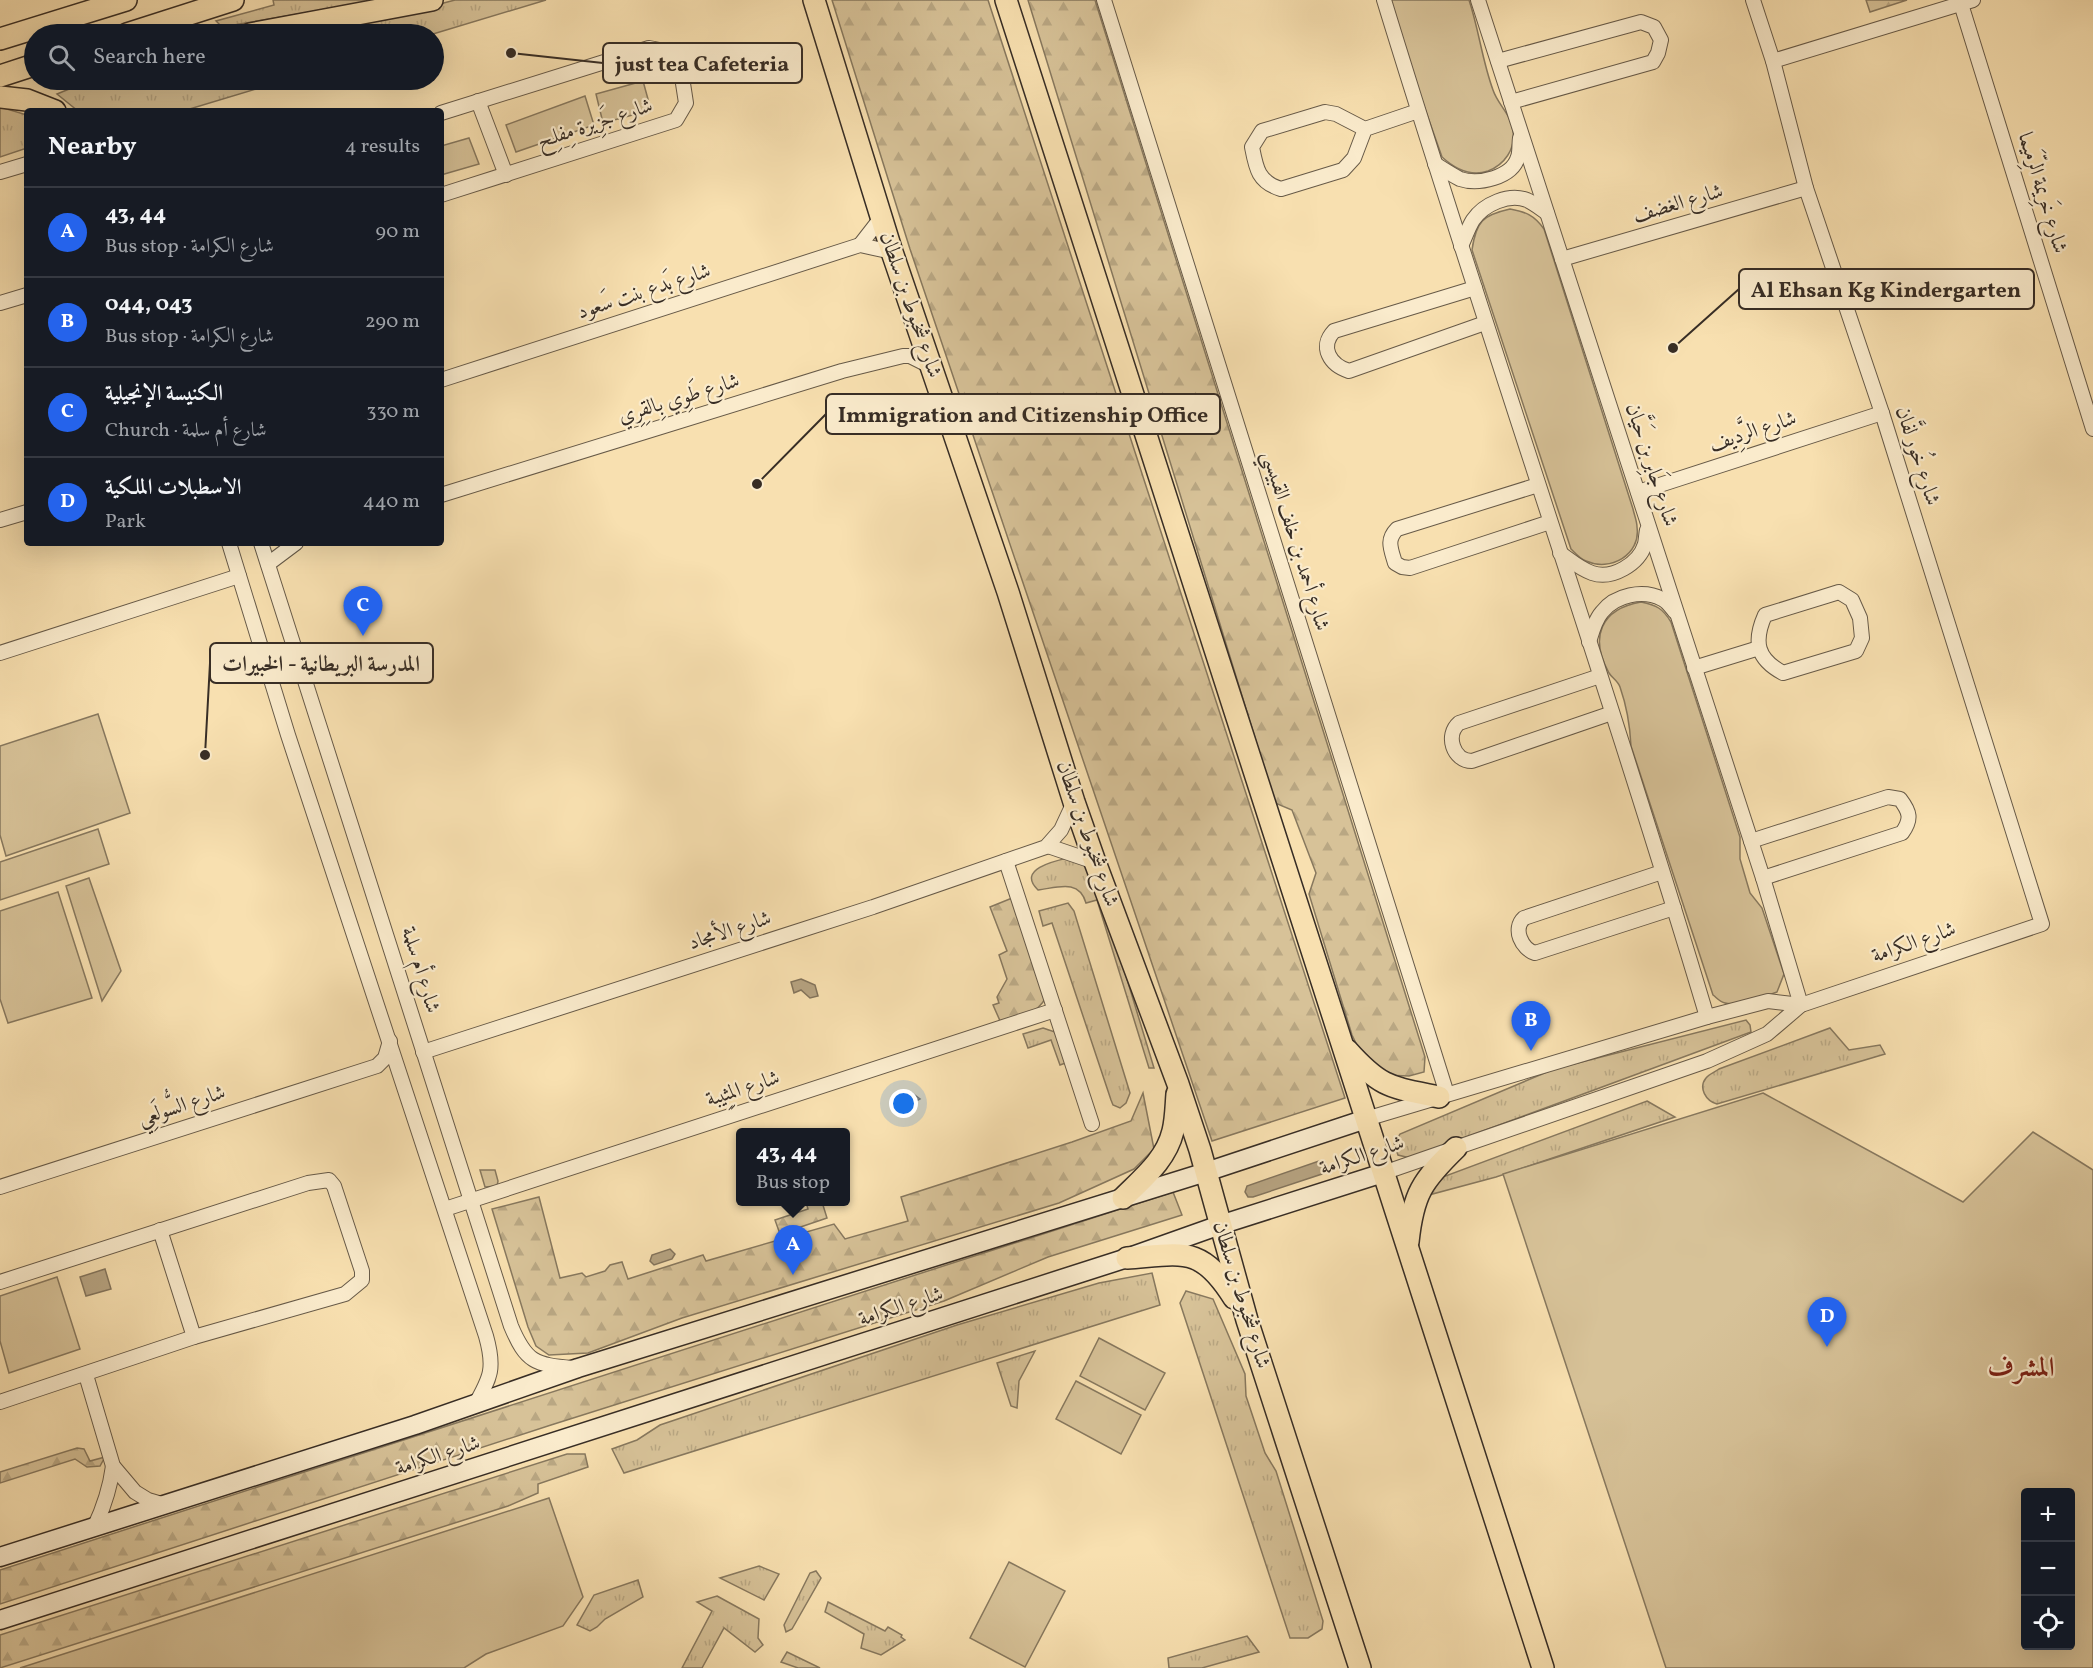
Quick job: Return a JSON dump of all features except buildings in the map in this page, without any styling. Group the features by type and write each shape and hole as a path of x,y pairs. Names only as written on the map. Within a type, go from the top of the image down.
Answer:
{"main road":[{"path":"56,21 82,0"},
{"path":"47,24 126,0"},
{"path":"158,24 233,0"},
{"path":"304,24 432,0"},
{"name":"شارع شخبوط بن سلطان","path":"814,0 881,219 1008,592 1074,802 1179,1084 1247,1320 1360,1668"},
{"path":"1006,0 1543,1668"},
{"path":"0,39 24,31"},
{"path":"3,75 24,68"},
{"path":"3,75 24,73"},
{"path":"0,97 27,100 48,108"},
{"path":"1341,1043 1367,1072 1382,1083 1397,1088 1443,1095"},
{"path":"1123,1198 1157,1164 1165,1152 1173,1131 1179,1084"},
{"name":"شارع الكرامة","path":"0,1557 475,1405 578,1368 1206,1172 1366,1119"},
{"path":"1407,1249 1413,1207 1418,1193 1435,1168 1456,1148"},
{"name":"شارع الكرامة","path":"0,1620 1127,1258 1220,1225 1383,1173"},
{"path":"1127,1258 1182,1255 1200,1260 1218,1274 1247,1320"}],"street":[{"name":"شارع أحمد بن خلف القبيسي","path":"1104,0 1443,1095"},
{"path":"1384,0 1707,1017"},
{"name":"شارع جَابِر بن حَيَّان","path":"1478,0 1763,878 1801,1005"},
{"name":"شارع خُور لفَّان","path":"1753,0 1773,61 1806,188 1882,413 2042,924"},
{"path":"1773,61 1967,2"},
{"name":"شارع خَرِيمة الرِّمَيما","path":"1967,2 2093,429"},
{"path":"1498,61 1641,22 1654,27 1661,40 1653,62 1511,102"},
{"name":"شارع جَزِيرة مِفلِح","path":"444,112 649,48 670,52 682,77 686,103 676,120 444,194"},
{"path":"478,101 506,175"},
{"path":"1365,129 1354,158 1343,170 1281,189 1262,180 1255,164 1252,147 1262,131 1325,112 1336,114 1365,129 1418,111"},
{"path":"1435,164 1472,182 1489,180 1506,171 1518,158 1521,132"},
{"path":"0,172 24,165"},
{"name":"شارع الغضف","path":"1562,259 1806,188"},
{"path":"1461,246 1473,220 1484,209 1499,201 1516,197 1529,201 1547,213"},
{"path":"881,219 860,245 892,252"},
{"name":"شارع بَدع بنت سَعود","path":"444,379 860,245"},
{"path":"1475,288 1334,331 1328,338 1327,348 1332,363 1338,368 1348,370 1485,323"},
{"path":"0,303 24,296"},
{"name":"شارع طَوِي بِالقِرِي","path":"444,494 896,356 910,356 930,366"},
{"name":"شارع الرَّدِيف","path":"1638,492 1882,413"},
{"path":"1538,485 1397,529 1390,536 1389,544 1395,563 1410,568 1550,522"},
{"path":"0,520 24,513"},
{"path":"1560,553 1594,574 1608,575 1623,569 1634,561 1645,546 1647,525"},
{"path":"230,546 296,757 404,1081 490,1352 492,1367 486,1386 475,1405"},
{"name":"شارع أم سلمة","path":"262,546 511,1326 518,1343 529,1357 545,1366 578,1368"},
{"path":"268,564 292,546"},
{"path":"0,653 239,576"},
{"path":"1839,592 1852,600 1860,618 1862,638 1856,651 1783,673 1769,666 1759,648 1758,630 1765,615 1839,592"},
{"path":"1589,642 1603,610 1609,604 1625,597 1639,593 1651,595 1664,600 1678,616"},
{"path":"1694,668 1759,648"},
{"path":"1600,676 1459,723 1452,729 1451,737 1454,747 1457,756 1464,761 1472,760 1612,714"},
{"path":"1751,841 1888,797 1900,799 1908,809 1909,824 1902,833 1763,878"},
{"path":"1074,802 1061,830 1048,846 1095,862"},
{"name":"شارع الأمجاد","path":"423,1052 873,907 1048,846"},
{"path":"1006,861 1092,1124"},
{"path":"1662,872 1524,918 1519,922 1518,930 1524,947 1535,953 1674,908"},
{"name":"شارع الكرامة","path":"1383,1173 1707,1061 1767,1034 1801,1005 2042,924"},
{"name":"شارع الكرامة","path":"1366,1119 1707,1017 1768,1001 1801,1005"},
{"name":"شارع المِثِيبة","path":"445,1209 1055,1010"},
{"path":"390,1041 385,1058 377,1066 404,1081"},
{"name":"شارع السُّولَعِي","path":"0,1186 377,1066"},
{"path":"0,1282 308,1183 329,1180 334,1186 362,1271 362,1280 345,1294 194,1337 86,1375 0,1401"},
{"path":"160,1230 194,1337"},
{"path":"86,1375 113,1466 135,1492 148,1500 165,1505"},
{"path":"94,1528 104,1508 113,1466"}],"green space":[{"path":"273,0 380,0 240,24 219,24 216,21 274,5"},
{"path":"455,0 546,0 444,31 444,24 353,24 375,21"},
{"path":"832,0 988,0 1345,1098 1212,1141 910,249"},
{"path":"1028,0 1095,0 1425,1057 1424,1072 1409,1076 1384,1075 1366,1064 1352,1035 1309,894 1316,873 1292,810 1275,803"},
{"path":"1390,0 1469,0 1489,79 1512,125 1513,144 1508,156 1499,165 1488,171 1475,173 1458,168 1442,157 1406,55"},
{"path":"1866,0 1907,0 1870,12"},
{"path":"643,81 651,110 603,123 596,94"},
{"path":"67,90 253,90 193,108 74,108 57,94"},
{"path":"585,96 594,125 516,152 506,125"},
{"path":"0,107 24,114 24,149 0,157"},
{"path":"469,138 479,164 444,174 444,145"},
{"path":"1510,209 1529,215 1537,220 1544,229 1633,509 1637,527 1634,546 1622,559 1614,562 1595,564 1586,561 1571,549 1472,250 1476,232 1482,221 1493,214"},
{"path":"1641,602 1659,608 1671,622 1740,837 1740,859 1750,893 1762,908 1784,974 1777,992 1751,1001 1730,1004 1722,1002 1713,995 1631,746 1628,716 1622,694 1603,660 1600,637 1608,618 1616,611"},
{"path":"98,714 130,813 6,856 0,835 0,746"},
{"path":"98,829 109,864 0,900 0,862"},
{"path":"1072,857 1083,861 1095,874 1154,1068 1149,1068 1097,900 1086,903 1083,895 1072,887 1038,890 1032,882 1035,871 1042,866"},
{"path":"89,878 121,971 102,1001 66,886"},
{"path":"58,892 92,998 8,1023 0,999 0,911"},
{"path":"1017,896 1048,992 1041,1005 1035,1010 1001,1023 993,1005 999,1003 997,997 1007,979 999,955 1007,951 990,907"},
{"path":"1068,903 1074,911 1130,1093 1126,1103 1120,1108 1113,1105 1111,1100 1052,923 1043,926 1039,911"},
{"path":"1746,1020 1751,1032 1410,1158 1398,1155 1394,1143 1400,1134 1554,1069"},
{"path":"1043,1028 1061,1034 1071,1061 1060,1065 1051,1040 1028,1048 1023,1034"},
{"path":"1830,1028 1849,1050 1880,1045 1885,1054 1717,1104 1704,1094 1703,1086 1706,1078 1719,1069"},
{"path":"1143,1093 1154,1149 1134,1169 1059,1203 682,1318 588,1353 549,1355 536,1346 528,1327 492,1209 539,1197 560,1278 582,1273 586,1277 605,1271 610,1265 622,1262 628,1279 703,1255 706,1261 834,1224 845,1239 908,1221 901,1197 1131,1121"},
{"path":"1763,1093 1963,1202 2033,1132 2093,1170 2093,1668 1666,1668 1503,1174"},
{"path":"1647,1101 1675,1117 1496,1177 1425,1196 1432,1181"},
{"path":"480,1170 495,1170 497,1186 485,1187"},
{"path":"1173,1192 1182,1215 1048,1257 944,1301 551,1425 0,1604 0,1570"},
{"path":"807,1206 823,1206 827,1218 780,1234 775,1220 808,1209"},
{"path":"1152,1273 1160,1305 624,1473 612,1449 637,1440 660,1425 957,1325 1099,1283"},
{"path":"57,1277 80,1349 9,1373 0,1341 0,1296"},
{"path":"1186,1291 1213,1299 1245,1374 1246,1396 1265,1453 1276,1471 1323,1621 1322,1629 1308,1638 1290,1638 1180,1303"},
{"path":"1099,1338 1165,1373 1145,1410 1080,1376"},
{"path":"1035,1351 1019,1381 1017,1408 1011,1406 997,1363"},
{"path":"1076,1381 1141,1415 1121,1454 1056,1419"},
{"path":"77,1448 84,1449 90,1461 105,1457 100,1466 87,1467 75,1459 0,1483 0,1472"},
{"path":"567,1454 585,1454 588,1467 538,1484 538,1493 508,1506 0,1668 0,1635"},
{"path":"549,1498 583,1597 563,1626 486,1654 464,1668 20,1668"},
{"path":"1009,1562 1065,1591 1025,1667 970,1638"},
{"path":"759,1566 779,1574 764,1600 720,1578"},
{"path":"816,1571 821,1578 792,1629 786,1632 784,1625 810,1573"},
{"path":"638,1580 643,1597 605,1619 590,1631 577,1625 594,1595"},
{"path":"717,1596 759,1619 758,1638 763,1645 755,1652 724,1628 702,1668 682,1668 712,1611 697,1602"},
{"path":"828,1602 885,1631 888,1627 902,1635 901,1637 905,1640 881,1655 861,1648 864,1634 825,1612"},
{"path":"1247,1636 1259,1652 1202,1668 1169,1668 1168,1658"},
{"path":"787,1652 820,1668 798,1668 781,1662"}],"shaded area":[{"path":"801,979 815,985 818,996 810,998 801,990 794,993 791,982"},
{"path":"906,1093 912,1093 920,1099 901,1110 900,1099"},
{"path":"1319,1161 1325,1162 1326,1170 1322,1174 1253,1197 1248,1197 1245,1192 1247,1186"},
{"path":"670,1249 675,1254 672,1259 654,1265 650,1261 652,1255"},
{"path":"105,1269 111,1289 86,1296 80,1277"}],"place":[{"name":"just tea Cafeteria","path":"511,53"},
{"name":"Al Ehsan Kg Kindergarten","path":"1673,348"},
{"name":"Immigration and Citizenship Office","path":"757,484"},
{"name":"الكنيسة الإنجيلية","path":"363,636"},
{"name":"المدرسة البريطانية - الخبيرات","path":"205,755"},
{"name":"044, 043","path":"1531,1051"},
{"name":"43, 44","path":"793,1275"},
{"name":"الاسطبلات الملكية","path":"1827,1347"}],"district":[{"name":"المشرف","path":"2021,1369"}]}
